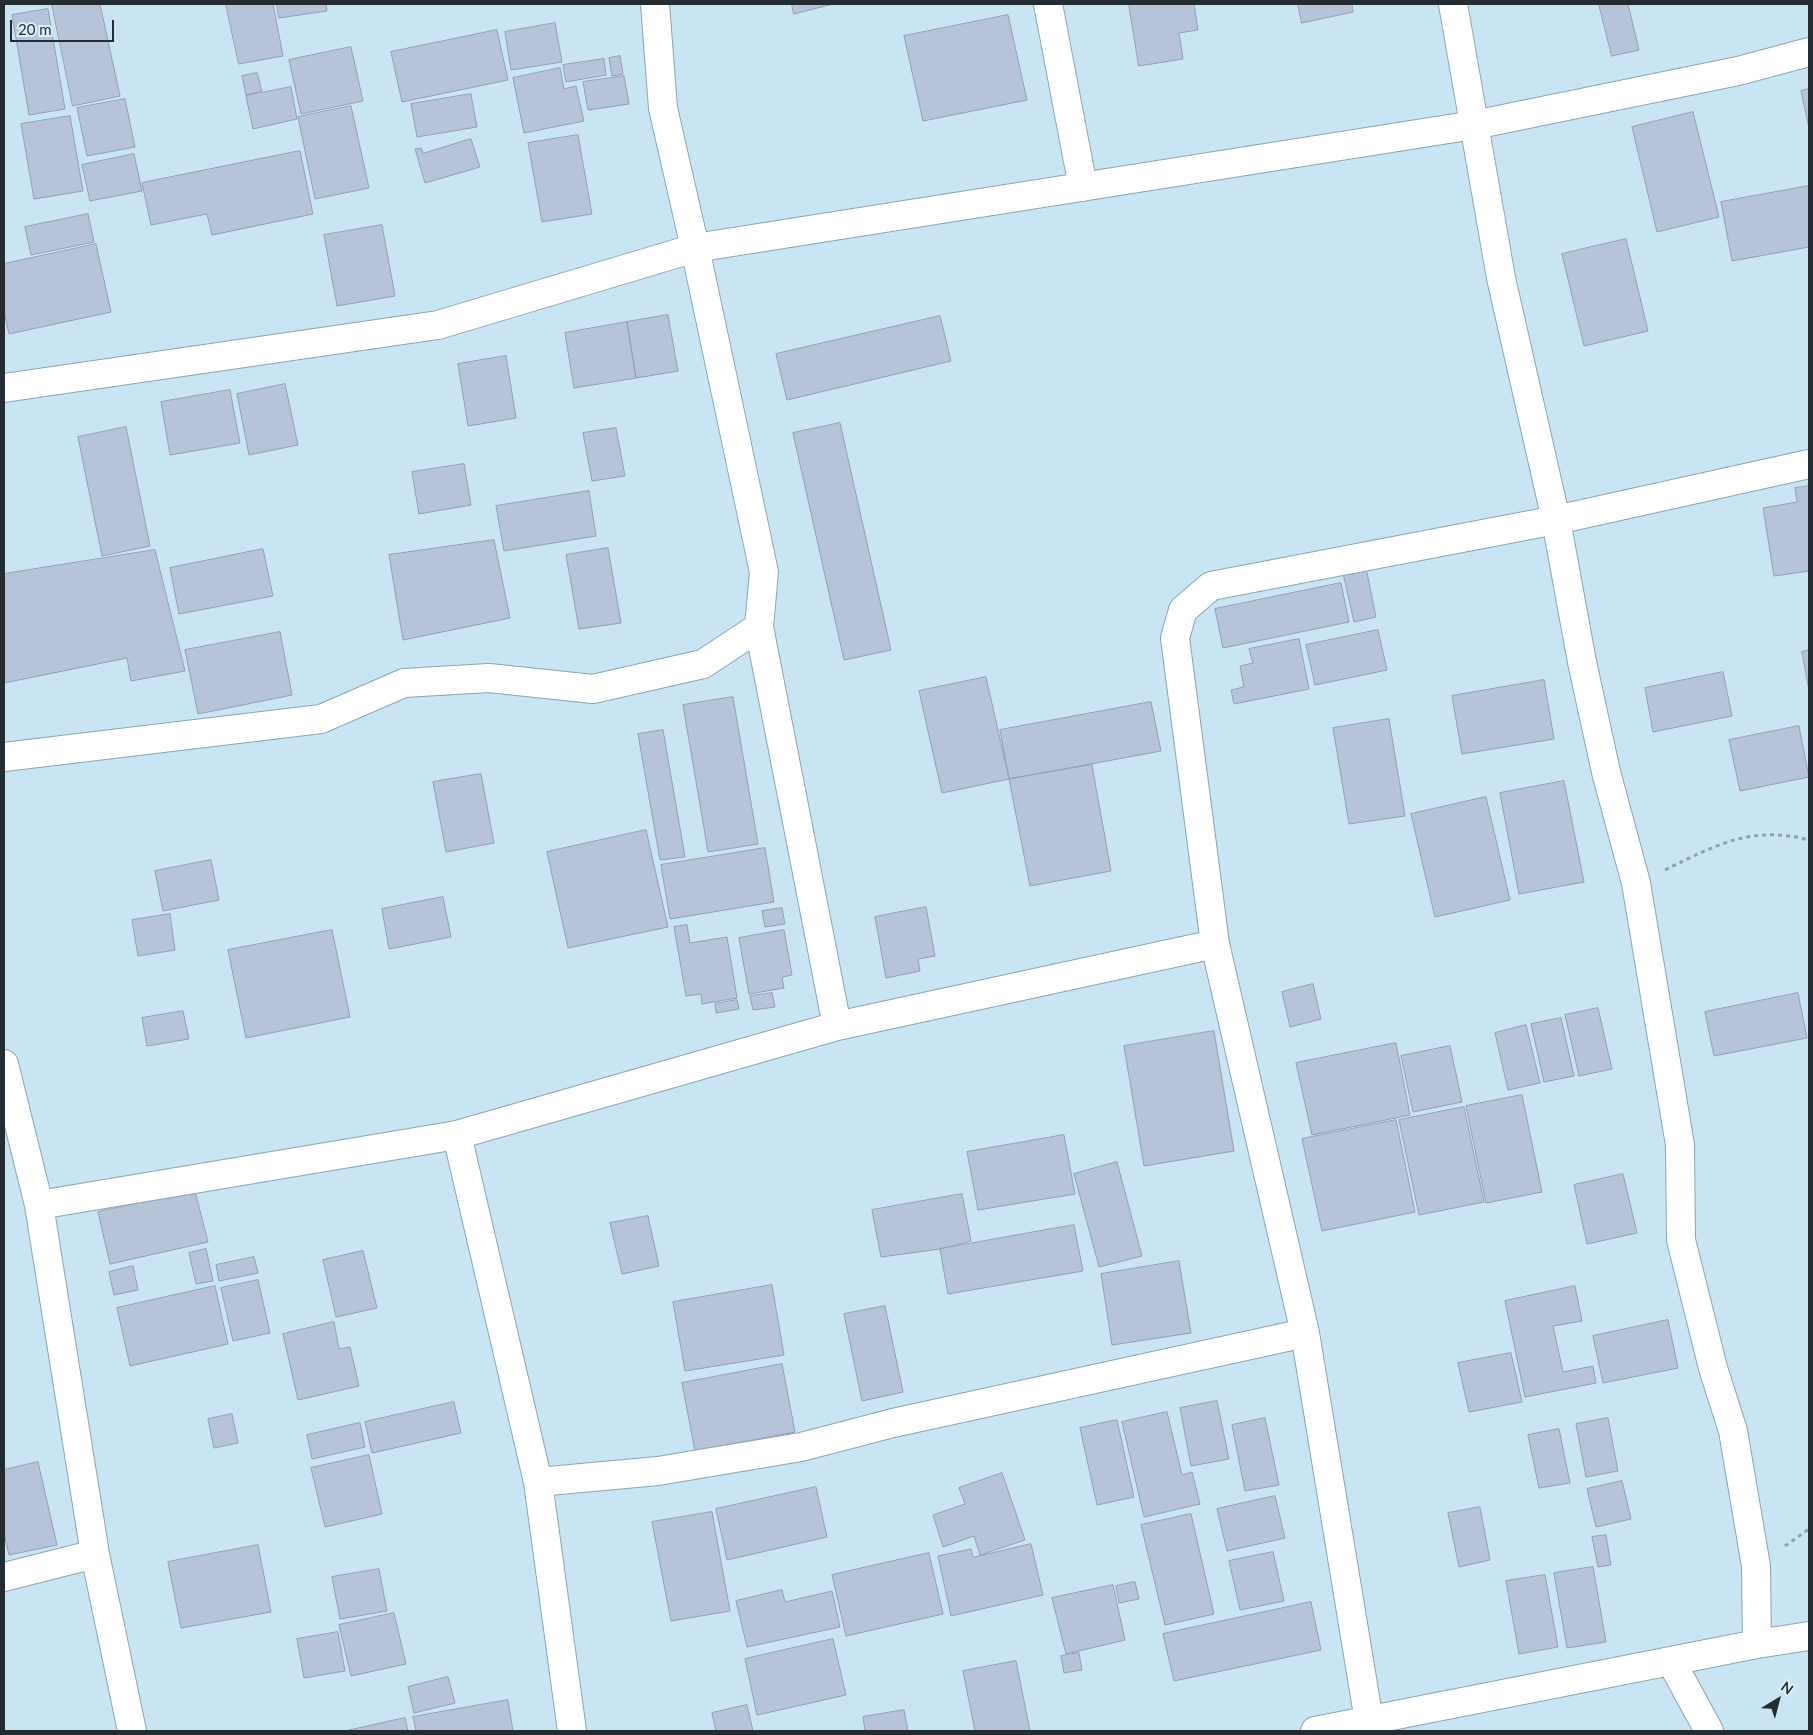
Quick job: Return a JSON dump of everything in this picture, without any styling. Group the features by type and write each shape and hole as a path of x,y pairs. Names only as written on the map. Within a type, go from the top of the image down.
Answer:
{"street":[{"path":"655,4 663,108 764,572 759,627 837,1026"},
{"path":"1048,4 1083,187"},
{"path":"1453,4 1501,278 1556,520 1582,662 1606,772 1636,883 1680,1145 1681,1240 1713,1368 1733,1431 1756,1566 1757,1644"},
{"path":"4,388 438,325 695,248 1474,125 1738,71 1809,52"},
{"path":"1369,1720 1305,1332 1214,944 1175,638 1183,610 1211,586 1556,520 1809,464"},
{"path":"4,757 321,720 404,683 488,678 593,689 703,664 759,627"},
{"path":"39,1205 457,1135 837,1026 1214,944"},
{"path":"4,1064 39,1205 95,1554 132,1731"},
{"path":"457,1135 538,1482 572,1731"},
{"path":"538,1482 668,1470 802,1448 893,1423 1305,1332"},
{"path":"4,1577 95,1554"},
{"path":"1315,1731 1757,1644 1809,1636"},
{"path":"1671,1661 1709,1731"}],"path":[{"path":"1636,883 1738,837 1772,834 1809,840"}],"building":[{"path":"52,4 100,4 120,96 73,106"},
{"path":"226,4 273,4 283,56 239,64"},
{"path":"277,4 326,4 327,11 279,18"},
{"path":"792,4 833,4 794,14"},
{"path":"1129,4 1194,4 1198,30 1179,33 1183,59 1139,66"},
{"path":"1298,4 1352,4 1353,12 1302,23"},
{"path":"1599,4 1628,4 1639,50 1612,56"},
{"path":"48,9 65,109 29,115 12,15"},
{"path":"1008,15 1027,100 923,121 904,36"},
{"path":"555,23 562,62 511,70 505,32"},
{"path":"497,30 508,80 402,102 391,52"},
{"path":"351,47 363,101 301,114 289,60"},
{"path":"620,56 623,74 612,76 609,58"},
{"path":"604,59 606,75 566,82 563,65"},
{"path":"560,68 564,89 576,86 584,121 524,133 513,78"},
{"path":"257,73 262,91 246,95 242,76"},
{"path":"624,76 629,104 588,110 583,82"},
{"path":"291,87 297,119 253,129 246,96"},
{"path":"1809,89 1809,128 1801,91"},
{"path":"471,94 477,127 417,137 411,104"},
{"path":"125,99 135,147 87,156 77,108"},
{"path":"351,106 369,188 315,199 298,117"},
{"path":"1693,112 1719,217 1657,232 1632,127"},
{"path":"70,116 83,191 34,199 21,124"},
{"path":"578,135 592,214 542,222 528,143"},
{"path":"471,139 480,167 425,183 415,149 421,148 423,153"},
{"path":"300,151 313,214 212,235 207,214 151,225 142,183"},
{"path":"134,154 142,191 90,201 82,165"},
{"path":"1809,186 1809,247 1732,261 1721,202"},
{"path":"88,214 94,242 31,255 25,227"},
{"path":"382,225 395,296 337,306 324,235"},
{"path":"1626,239 1648,331 1584,346 1562,254"},
{"path":"96,244 111,312 9,334 4,312 4,264"},
{"path":"668,315 678,371 636,378 627,322"},
{"path":"940,316 951,361 787,400 776,354"},
{"path":"627,322 636,378 574,388 565,333"},
{"path":"506,356 516,418 468,426 458,364"},
{"path":"285,384 298,445 249,455 237,394"},
{"path":"230,390 240,443 170,455 161,402"},
{"path":"840,423 891,650 844,660 793,433"},
{"path":"126,427 150,546 102,556 78,437"},
{"path":"616,428 625,476 592,481 583,433"},
{"path":"464,464 471,505 419,514 412,472"},
{"path":"1809,486 1809,571 1774,576 1763,508 1797,502 1795,488"},
{"path":"589,491 596,536 504,551 496,506"},
{"path":"494,540 510,618 403,640 389,555"},
{"path":"608,548 621,623 579,629 566,555"},
{"path":"263,549 273,596 179,614 170,568"},
{"path":"155,550 185,671 131,681 127,658 4,683 4,574"},
{"path":"1366,568 1376,617 1354,622 1343,573"},
{"path":"1341,583 1349,622 1223,648 1215,609"},
{"path":"1378,630 1387,670 1315,685 1306,645"},
{"path":"280,632 292,695 198,714 185,650"},
{"path":"1299,639 1309,689 1234,704 1231,690 1244,687 1240,666 1253,663 1249,649"},
{"path":"1809,650 1809,691 1802,652"},
{"path":"1723,672 1732,716 1653,732 1645,688"},
{"path":"986,677 1009,779 942,793 919,691"},
{"path":"1544,680 1554,739 1462,754 1452,696"},
{"path":"733,697 758,844 708,852 683,705"},
{"path":"1151,702 1161,751 1009,779 1000,730"},
{"path":"1389,719 1405,816 1349,824 1333,728"},
{"path":"1799,726 1809,777 1740,791 1729,740"},
{"path":"663,730 685,857 660,860 638,734"},
{"path":"1092,765 1111,871 1030,886 1009,779"},
{"path":"481,774 494,843 446,852 433,782"},
{"path":"1564,781 1584,882 1519,894 1500,793"},
{"path":"1486,797 1510,900 1435,917 1411,814"},
{"path":"646,830 668,927 568,948 547,852"},
{"path":"765,848 774,902 670,919 661,865"},
{"path":"211,860 219,900 163,911 155,871"},
{"path":"443,897 451,937 389,949 382,909"},
{"path":"926,907 935,956 918,959 920,971 886,978 875,917"},
{"path":"782,908 785,924 765,927 762,911"},
{"path":"170,914 175,950 138,956 132,920"},
{"path":"687,925 690,943 727,937 737,998 702,1004 701,994 686,996 674,927"},
{"path":"332,930 350,1017 246,1038 228,950"},
{"path":"784,930 792,975 782,977 784,988 749,994 739,938"},
{"path":"1313,984 1321,1019 1290,1027 1282,992"},
{"path":"772,993 775,1007 753,1010 750,996"},
{"path":"1798,993 1807,1038 1714,1056 1705,1012"},
{"path":"737,1000 739,1009 716,1013 715,1004"},
{"path":"1598,1008 1612,1069 1579,1076 1565,1015"},
{"path":"183,1011 189,1039 147,1046 142,1018"},
{"path":"1561,1018 1574,1076 1544,1082 1531,1024"},
{"path":"1526,1025 1540,1083 1508,1090 1495,1033"},
{"path":"1214,1031 1234,1151 1144,1166 1124,1046"},
{"path":"1396,1043 1410,1115 1312,1135 1296,1063"},
{"path":"1450,1046 1462,1102 1413,1112 1401,1056"},
{"path":"1522,1095 1542,1192 1486,1203 1466,1106"},
{"path":"1464,1107 1484,1202 1419,1215 1399,1120"},
{"path":"1396,1120 1415,1212 1322,1231 1302,1139"},
{"path":"1064,1135 1075,1194 978,1210 967,1152"},
{"path":"1117,1162 1142,1256 1099,1267 1074,1174"},
{"path":"1623,1174 1637,1233 1587,1244 1574,1185"},
{"path":"195,1191 208,1242 110,1264 98,1212"},
{"path":"962,1194 971,1241 940,1249 881,1257 872,1210"},
{"path":"648,1216 659,1266 622,1274 610,1223"},
{"path":"1074,1225 1083,1271 948,1294 940,1249"},
{"path":"206,1249 213,1281 196,1284 189,1253"},
{"path":"363,1251 377,1308 336,1317 323,1260"},
{"path":"254,1257 258,1273 219,1281 216,1265"},
{"path":"1179,1261 1191,1333 1112,1345 1101,1274"},
{"path":"133,1266 138,1290 114,1295 109,1272"},
{"path":"258,1280 270,1333 233,1341 221,1288"},
{"path":"772,1285 784,1355 685,1371 673,1302"},
{"path":"215,1286 228,1344 130,1366 117,1308"},
{"path":"1575,1286 1582,1321 1553,1326 1563,1372 1593,1366 1596,1383 1525,1397 1505,1301"},
{"path":"885,1306 903,1392 862,1401 844,1314"},
{"path":"1668,1320 1678,1368 1603,1383 1593,1336"},
{"path":"334,1322 339,1349 350,1347 359,1386 298,1400 283,1334"},
{"path":"1511,1353 1522,1402 1469,1412 1458,1363"},
{"path":"782,1364 795,1432 695,1451 682,1383"},
{"path":"1217,1401 1229,1459 1191,1466 1180,1408"},
{"path":"454,1402 461,1433 372,1453 365,1422"},
{"path":"1167,1412 1182,1475 1192,1472 1200,1504 1144,1517 1122,1422"},
{"path":"232,1414 238,1443 214,1448 208,1419"},
{"path":"1265,1418 1279,1485 1245,1491 1232,1425"},
{"path":"1608,1418 1618,1471 1586,1477 1576,1424"},
{"path":"1117,1420 1134,1497 1097,1505 1080,1428"},
{"path":"360,1423 365,1447 312,1459 307,1435"},
{"path":"1559,1429 1570,1483 1539,1488 1528,1435"},
{"path":"369,1455 382,1514 325,1527 311,1468"},
{"path":"38,1462 57,1545 9,1555 4,1533 4,1470"},
{"path":"1002,1473 1025,1540 980,1555 974,1536 943,1547 933,1515 965,1504 959,1488"},
{"path":"1622,1481 1631,1519 1596,1527 1587,1489"},
{"path":"816,1487 827,1537 727,1560 716,1509"},
{"path":"1275,1496 1285,1538 1227,1551 1217,1509"},
{"path":"1480,1507 1490,1560 1459,1567 1448,1513"},
{"path":"712,1512 730,1611 671,1621 652,1522"},
{"path":"1191,1514 1214,1614 1165,1625 1141,1525"},
{"path":"1606,1535 1611,1565 1598,1567 1592,1537"},
{"path":"1031,1544 1043,1595 951,1616 938,1556 971,1549 973,1557"},
{"path":"258,1545 271,1612 181,1628 168,1562"},
{"path":"1273,1552 1284,1601 1240,1610 1229,1561"},
{"path":"929,1553 943,1614 846,1636 832,1575"},
{"path":"1593,1567 1606,1642 1567,1648 1554,1573"},
{"path":"379,1569 387,1611 340,1619 332,1577"},
{"path":"1545,1575 1558,1647 1519,1654 1506,1581"},
{"path":"1135,1582 1139,1599 1119,1603 1116,1586"},
{"path":"1113,1585 1125,1640 1066,1654 1052,1598"},
{"path":"782,1590 785,1602 832,1591 840,1627 747,1647 736,1601"},
{"path":"1311,1602 1321,1650 1174,1681 1163,1634"},
{"path":"394,1613 406,1664 351,1676 339,1625"},
{"path":"338,1632 345,1671 304,1678 297,1639"},
{"path":"833,1639 846,1695 757,1715 745,1659"},
{"path":"1079,1653 1082,1670 1064,1673 1061,1656"},
{"path":"1016,1661 1030,1731 975,1731 963,1671"},
{"path":"448,1677 455,1703 414,1713 408,1687"},
{"path":"508,1700 513,1731 416,1731 413,1717"},
{"path":"747,1705 753,1731 716,1731 712,1713"},
{"path":"904,1710 908,1731 865,1731 863,1717"},
{"path":"405,1718 408,1731 345,1731"}]}
